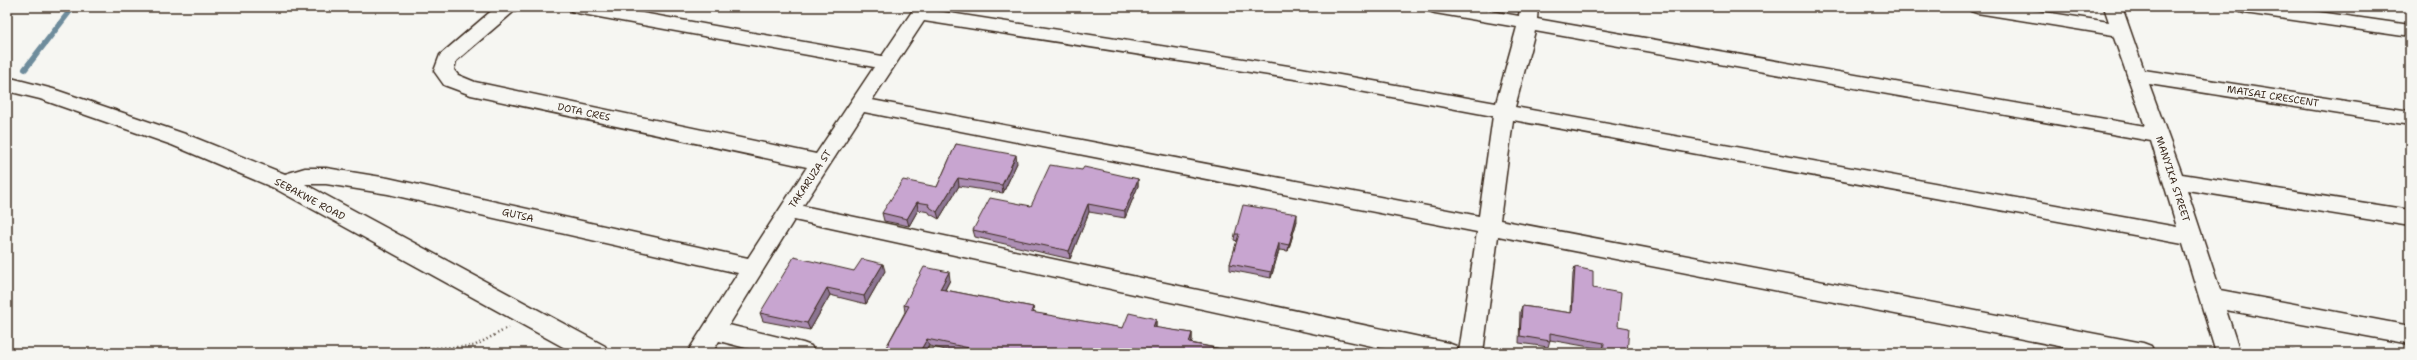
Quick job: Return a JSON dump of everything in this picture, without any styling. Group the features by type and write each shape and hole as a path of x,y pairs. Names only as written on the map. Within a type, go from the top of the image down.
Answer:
{"street":[{"name":"DOTA CRES","path":"510,7 496,16 447,60 444,71 451,80 472,88 822,163"},
{"path":"577,7 887,63"},
{"path":"1435,7 1529,14 2159,135"},
{"path":"1977,7 2122,30"},
{"name":"MANYIKA STREET","path":"2113,7 2136,75 2159,135 2212,298 2228,353"},
{"path":"2244,7 2410,31"},
{"name":"TAKARUZA ST","path":"699,353 789,211 861,105 922,11"},
{"path":"922,11 1301,74 2192,238"},
{"path":"1471,353 1504,111 1529,14"},
{"name":"MATSAI CRESCENT","path":"2136,75 2410,118"},
{"name":"SEBAKWE ROAD","path":"7,84 46,94 180,140 282,182 528,318 596,353"},
{"path":"861,105 1384,207 1489,225 2143,353"},
{"name":"GUTSA","path":"282,182 305,176 326,176 388,186 754,268"},
{"path":"2173,180 2410,218"},
{"path":"789,211 1448,353"},
{"path":"2212,298 2410,335"},
{"path":"714,330 803,353"}],"path":[{"path":"406,353 418,349 474,346 528,318"}],"building":[{"path":"956,144 1016,155 1002,185 958,178 937,212 928,206 929,204 917,202 907,219 882,213 903,180 937,187"},
{"path":"1050,165 1082,170 1084,167 1138,179 1125,211 1088,204 1069,251 973,230 990,198 1031,206"},
{"path":"1243,205 1297,214 1289,245 1279,243 1271,272 1230,264 1239,234 1235,234"},
{"path":"794,257 854,271 862,259 883,264 864,296 827,288 807,323 760,313"},
{"path":"924,267 949,272 940,289 1033,307 1031,312 1123,328 1129,313 1156,319 1153,327 1192,333 1189,343 1242,353 967,353 969,348 927,339 919,353 883,353 909,306 904,305"},
{"path":"1575,267 1593,271 1593,288 1621,293 1618,326 1629,328 1627,353 1603,353 1604,343 1550,333 1550,341 1520,336 1522,306 1572,313"},
{"path":"2287,350 2305,353 2288,353"}],"waterway":[{"path":"25,69 73,7"}]}
